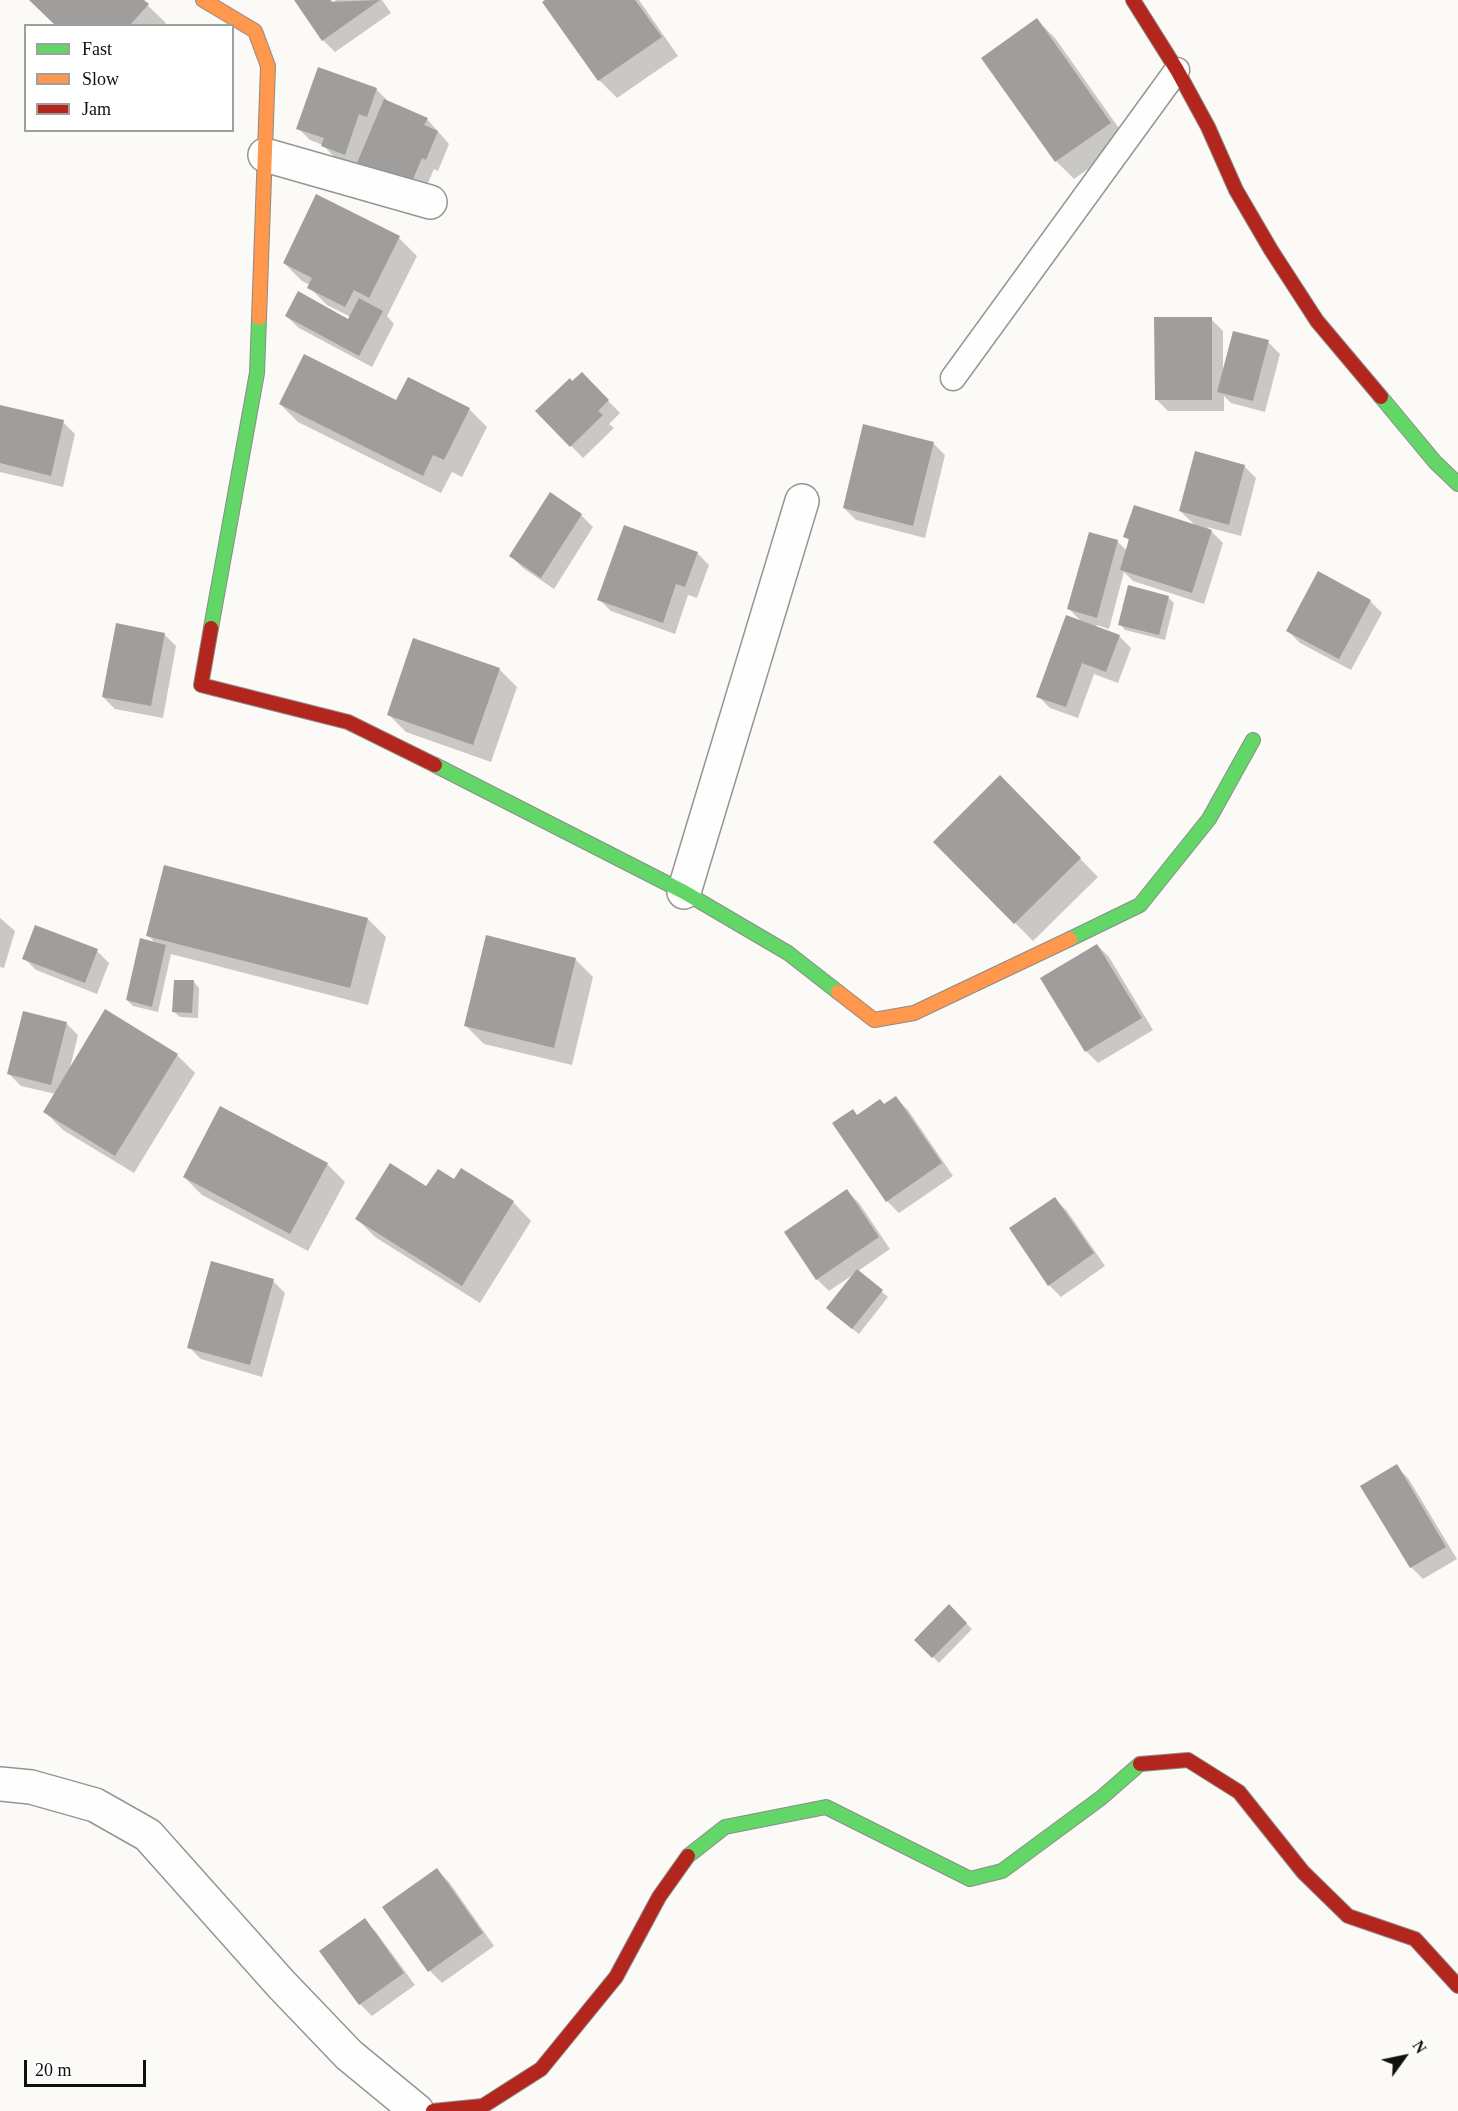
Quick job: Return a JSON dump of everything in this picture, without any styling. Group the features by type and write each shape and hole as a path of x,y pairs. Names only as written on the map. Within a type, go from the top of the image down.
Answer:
{"street":[{"path":"203,0 255,31 268,66 257,374 201,685 348,722 684,892 788,953 874,1020 914,1013 1140,905 1209,819 1253,740"},
{"path":"1133,0 1177,70 1208,128 1236,190 1317,321 1435,462 1458,484"},
{"path":"265,155 429,202"},
{"path":"684,892 802,501"},
{"path":"433,2111 483,2106 541,2069 616,1977 659,1897 687,1857 725,1827 826,1807 970,1880 1002,1871 1101,1798 1139,1764 1188,1760 1239,1792 1303,1872 1348,1916 1415,1939 1458,1986"},
{"path":"0,1784 31,1787 95,1805 148,1835 280,1984 349,2055 417,2111"}],"lane":[{"path":"953,378 1177,70"}],"building":[{"path":"29,0 144,0 149,4 131,24 54,24"},
{"path":"294,0 330,0 331,2 380,0 322,41"},
{"path":"545,0 635,0 662,37 598,81 542,2"},
{"path":"1037,18 1111,123 1055,162 981,58"},
{"path":"318,67 377,88 367,117 359,114 345,155 321,146 324,138 296,129"},
{"path":"384,99 428,118 424,125 438,131 426,160 422,158 410,186 357,163"},
{"path":"316,194 400,236 369,298 354,290 345,307 307,288 312,278 283,263"},
{"path":"298,291 348,319 359,298 383,311 359,356 285,316"},
{"path":"1154,317 1212,317 1212,400 1155,400"},
{"path":"1233,331 1269,340 1253,401 1217,392"},
{"path":"304,354 396,400 408,377 470,408 444,460 433,455 423,476 279,404"},
{"path":"582,372 609,400 598,411 603,415 570,447 535,411 570,378 572,381"},
{"path":"0,405 64,420 51,476 0,463"},
{"path":"863,424 934,442 913,526 843,508"},
{"path":"1195,451 1245,465 1229,525 1179,511"},
{"path":"550,492 582,514 541,578 509,556"},
{"path":"1134,505 1212,530 1192,593 1120,570 1129,539 1123,537"},
{"path":"624,525 698,552 685,587 676,584 663,623 597,600"},
{"path":"1089,532 1118,540 1097,618 1067,609"},
{"path":"1318,571 1371,600 1339,659 1286,631"},
{"path":"1128,585 1169,596 1159,635 1118,625"},
{"path":"1066,615 1120,635 1106,672 1082,663 1066,707 1036,697"},
{"path":"116,623 165,633 151,706 102,697"},
{"path":"413,638 500,668 473,745 387,715"},
{"path":"1000,775 1081,858 1014,924 933,842"},
{"path":"164,865 368,918 350,988 146,936"},
{"path":"35,925 98,949 85,983 22,959"},
{"path":"486,935 576,958 554,1048 464,1026"},
{"path":"140,938 166,945 152,1007 126,1000"},
{"path":"1097,944 1142,1018 1085,1052 1040,978"},
{"path":"174,980 194,980 192,1013 172,1012"},
{"path":"105,1009 178,1054 115,1156 43,1112"},
{"path":"23,1011 67,1022 51,1085 7,1074"},
{"path":"896,1096 942,1163 886,1202 832,1123 853,1109 857,1115 880,1099 884,1104"},
{"path":"220,1106 328,1163 290,1234 183,1177"},
{"path":"390,1163 426,1186 438,1169 454,1179 461,1168 514,1201 462,1286 355,1219"},
{"path":"847,1189 879,1237 816,1280 784,1232"},
{"path":"1055,1197 1094,1253 1048,1286 1009,1228"},
{"path":"211,1261 274,1279 250,1365 187,1348"},
{"path":"857,1269 883,1290 852,1329 826,1308"},
{"path":"1397,1464 1446,1547 1410,1568 1360,1486"},
{"path":"949,1604 967,1623 932,1658 914,1640"},
{"path":"437,1868 483,1933 428,1972 382,1907"},
{"path":"365,1918 404,1973 359,2005 319,1951"}],"traffic: fast":[{"path":"211,628 257,373 259,318"},
{"path":"1381,397 1435,462 1458,484"},
{"path":"1070,939 1140,905 1209,819 1253,740"},
{"path":"435,765 684,892 788,953 838,992"},
{"path":"688,1856 725,1827 826,1807 970,1879 1002,1871 1101,1798 1140,1764"}],"traffic: slow":[{"path":"203,0 255,31 268,66 259,318"},
{"path":"838,992 874,1020 914,1013 1070,939"}],"traffic: jam":[{"path":"1133,0 1177,70 1208,127 1236,190 1271,250 1317,321 1381,397"},
{"path":"211,628 201,685 348,722 435,765"},
{"path":"1140,1764 1188,1760 1239,1792 1303,1872 1348,1916 1415,1939 1458,1986"},
{"path":"433,2111 483,2106 541,2069 616,1977 659,1897 688,1856"}]}
